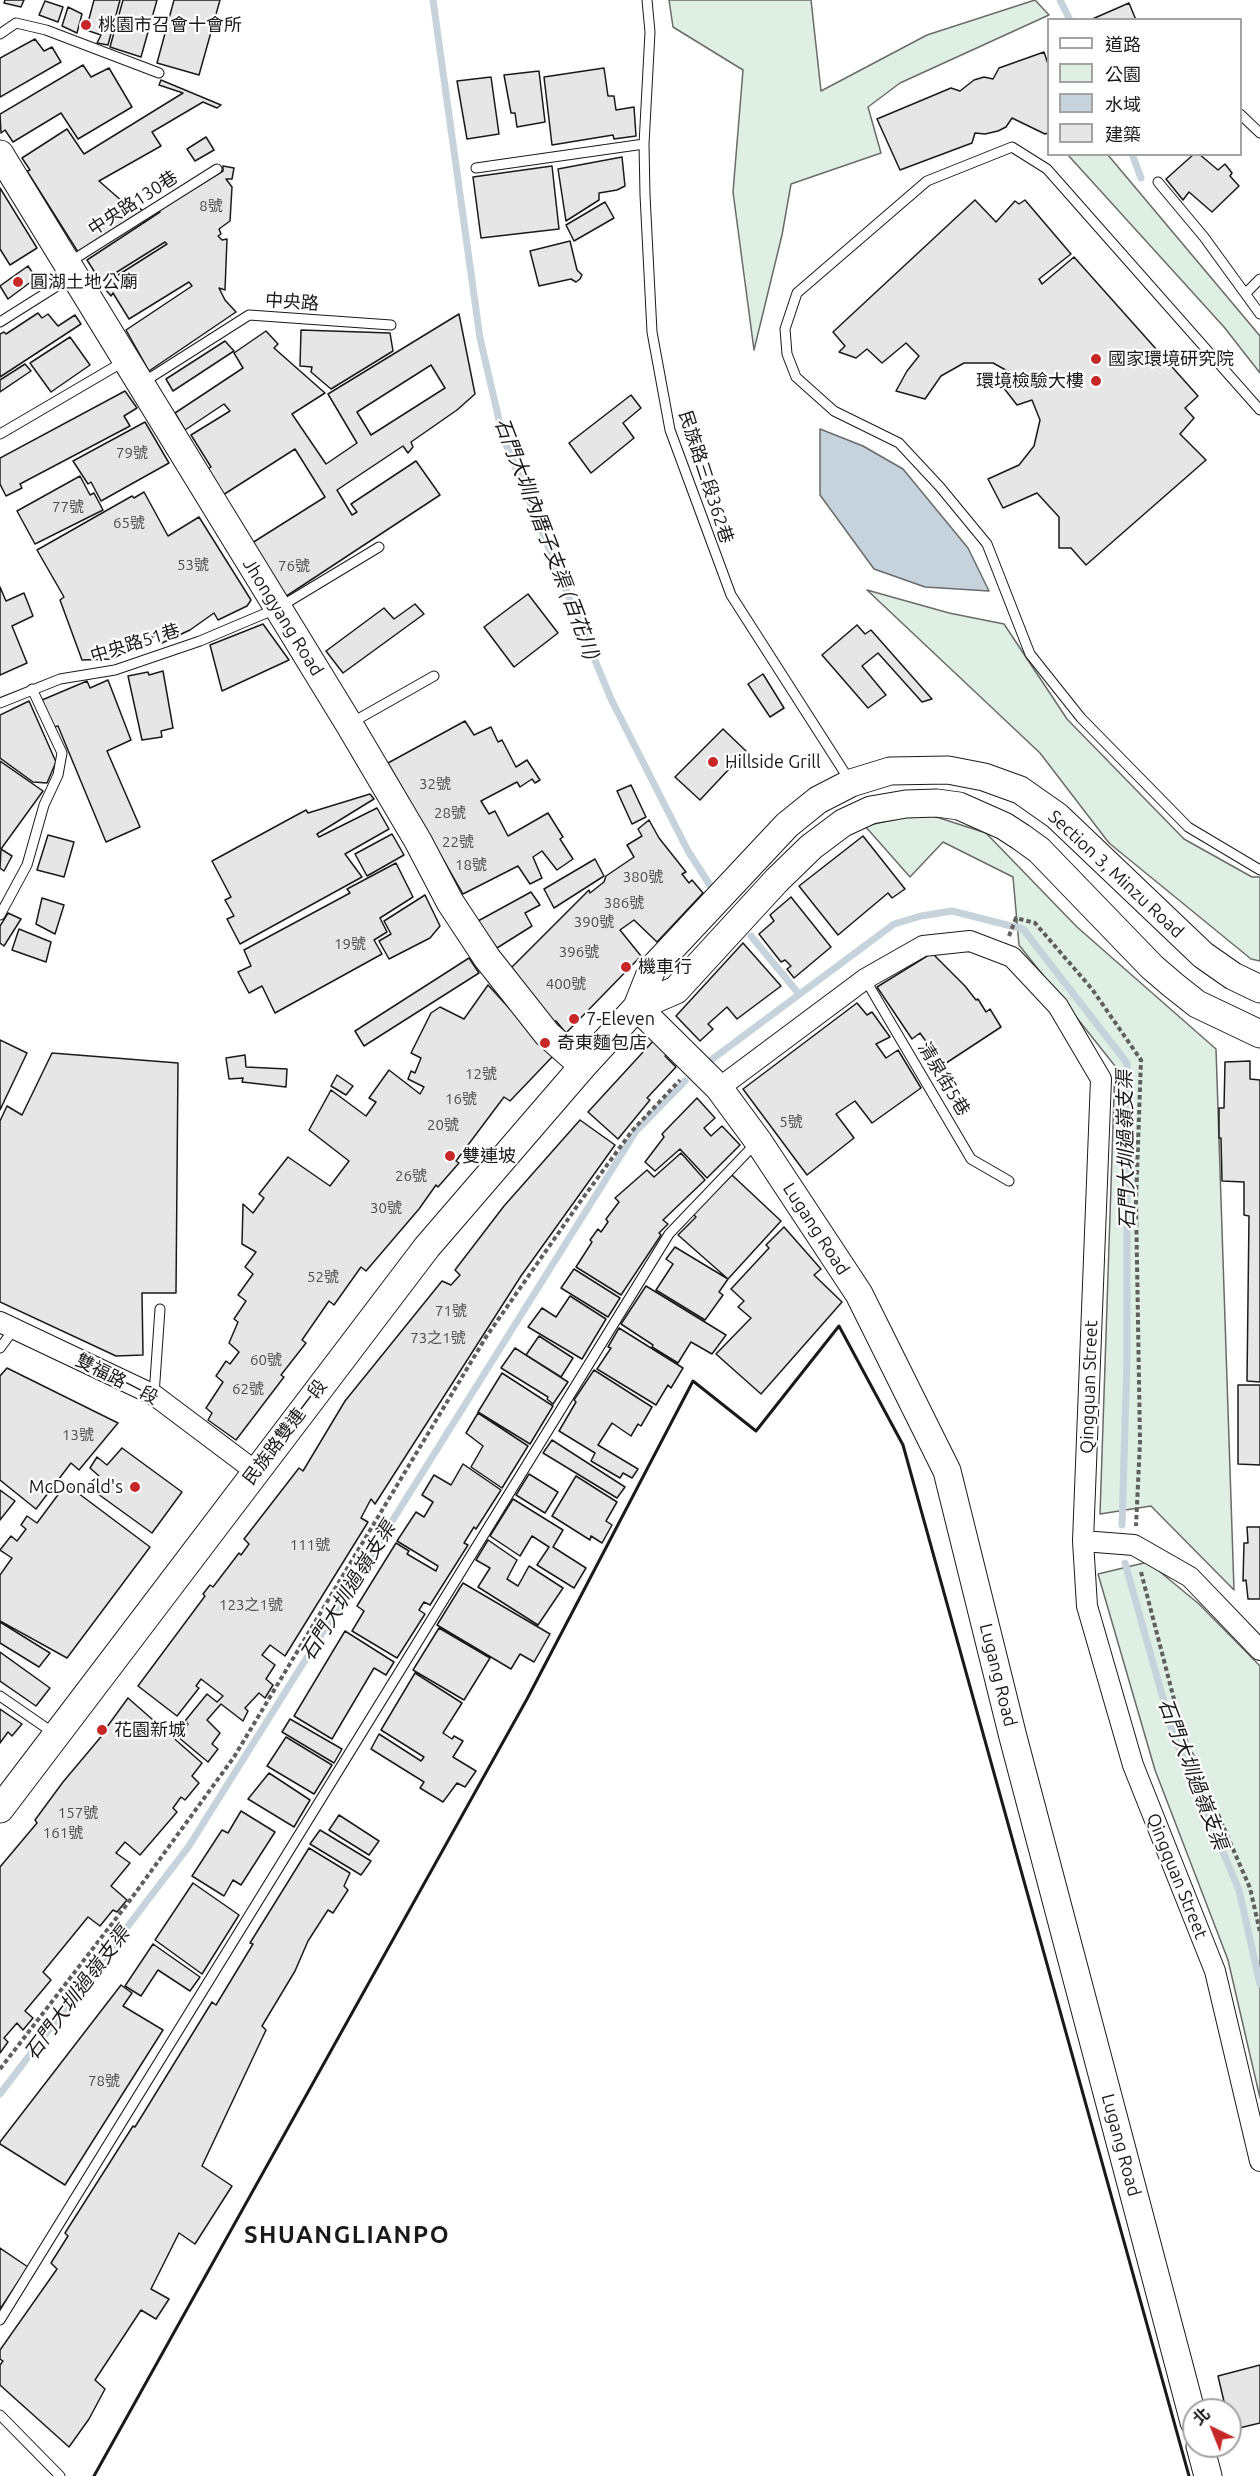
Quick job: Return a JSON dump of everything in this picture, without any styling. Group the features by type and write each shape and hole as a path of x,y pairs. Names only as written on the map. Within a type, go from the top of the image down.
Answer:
{"street":[{"name":"Jhongyang Road","path":"0,154 349,724 418,841 450,902 486,958 548,1034 582,1066"},
{"name":"Section 3, Minzu Road","path":"582,1066 637,1007 652,969 727,886 787,825 818,800 851,783 890,771 948,770 984,777 1020,790 1058,816 1203,955 1233,976 1260,989"},
{"name":"Section 3, Minzu Road","path":"637,1007 676,990 777,880 811,847 843,823 871,810 906,804 937,803 959,806 1004,826 1030,843 1152,967 1173,985 1197,1004 1260,1034"},
{"name":"Qingquan Street","path":"719,1088 865,979 923,946 970,940 1012,957 1058,1006 1101,1079 1083,1541 1087,1606 1133,1765 1215,1971 1260,2161"},
{"name":"Lugang Road","path":"637,1007 719,1088 758,1141 859,1294 947,1471 1013,1737 1188,2398"},
{"name":"民族路雙連一段","path":"0,1809 255,1471 427,1248 582,1066"},
{"name":"雙福路一段","path":"7,1326 154,1395 255,1471"},
{"path":"1083,1541 1134,1545 1190,1576 1260,1650"},
{"path":"1203,2458 1208,2476"}],"lane":[{"name":"民族路三段362巷","path":"647,0 650,32 644,144 652,332 670,430 731,595 851,783"},
{"path":"0,34 16,22 46,30 159,73"},
{"path":"1242,116 1260,133"},
{"path":"476,168 644,144"},
{"path":"1260,410 1047,169 1012,147 927,181 797,293 785,328 787,354 796,377 834,411 899,443 940,487 987,544 1030,654 1080,718 1188,827 1260,870"},
{"name":"中央路130巷","path":"0,322 69,270 217,168"},
{"path":"1158,182 1204,237 1260,314"},
{"path":"1246,293 1260,279"},
{"name":"中央路","path":"140,384 249,315 391,325"},
{"path":"0,434 125,360"},
{"path":"278,608 379,547"},
{"name":"中央路51巷","path":"0,703 60,679 115,670 200,641 278,608"},
{"path":"349,724 434,676"},
{"path":"0,915 27,865 44,805 58,775 62,753 32,689"},
{"name":"清泉街5巷","path":"865,979 971,1159 1009,1181"},
{"path":"0,2320 669,1234 758,1141"},
{"path":"154,1395 160,1309"},
{"path":"0,1348 7,1326"},
{"path":"0,1696 57,1736"},
{"path":"0,2415 60,2476"}],"path":[{"path":"1011,934 1016,918 1035,922 1092,989 1141,1060 1136,1201 1140,1442 1134,1545 1183,1734 1250,1888 1260,1932"},
{"path":"0,2070 128,1903 234,1757 486,1337 573,1211 632,1131 695,1064"}],"green space":[{"path":"669,0 811,0 821,91 927,35 1035,0 1049,15 900,83 868,107 881,153 791,184 782,235 754,350 733,192 743,70 673,27"},
{"path":"1069,156 1109,156 1260,336 1260,373 1224,327"},
{"path":"867,590 949,613 1004,624 1067,719 1184,839 1252,877 1260,877 1260,961 1251,959 1109,843 1040,753"},
{"path":"924,813 986,833 1077,927 1216,1049 1234,1590 1151,1506 1100,1514 1115,1066 1019,945 1013,877 943,842 910,877 865,826"},
{"path":"1148,1562 1199,1604 1260,1666 1260,2098 1228,1960 1155,1770 1098,1574"}],"water":[{"path":"820,429 863,446 903,469 968,548 989,591 925,587 874,569 820,495"}],"building":[{"path":"5,0 24,0 21,7 4,3"},
{"path":"94,0 120,0 108,45 97,43 101,35 86,30"},
{"path":"123,0 157,0 141,57 110,47"},
{"path":"174,0 220,0 199,75 157,63"},
{"path":"45,1 63,7 58,22 39,15"},
{"path":"1129,3 1135,18 1095,18"},
{"path":"68,7 82,14 77,33 62,26"},
{"path":"35,39 44,51 52,47 61,62 0,97 0,58"},
{"path":"1044,52 1047,61 1047,133 1012,118 1006,127 998,131 985,134 975,133 972,143 900,170 877,119 951,88 960,91 974,80 984,77 993,79 999,68"},
{"path":"83,65 91,77 109,68 132,107 78,139 61,113 13,142 5,130 1,133 0,114"},
{"path":"604,68 608,96 614,96 616,110 634,107 636,136 614,139 613,135 552,145 544,77"},
{"path":"539,71 545,122 517,127 515,113 511,113 504,75"},
{"path":"491,77 499,134 467,139 457,81"},
{"path":"161,80 221,105 217,108 203,102 152,132 161,146 99,181 123,202 129,199 143,211 78,252 27,171 30,170 22,158 67,129 84,154 183,93 159,85"},
{"path":"206,137 214,150 195,161 187,149"},
{"path":"1192,156 1201,156 1218,170 1225,164 1232,173 1230,176 1239,186 1212,212 1189,192 1183,200 1166,179"},
{"path":"622,157 625,186 599,193 599,200 566,221 558,169"},
{"path":"223,166 234,168 232,179 226,179 232,187 230,221 219,229 221,234 218,236 222,240 227,239 225,290 219,288 225,300 236,312 149,371 126,330 192,286 189,282 129,319 113,293 111,296 106,290 105,286 109,284 107,282 167,244 165,242 101,282 87,260 160,212 159,210 223,171"},
{"path":"552,166 559,229 481,238 473,177"},
{"path":"0,188 37,248 10,265 0,249"},
{"name":"環境檢驗大樓","path":"975,200 996,222 1015,201 1019,204 1025,200 1071,254 1039,279 1042,284 1074,257 1198,396 1185,408 1194,418 1180,434 1206,460 1086,565 1071,548 1059,548 1059,517 1037,493 1003,508 988,479 1019,465 1034,446 1040,420 1032,400 1017,405 1003,387 1013,374 993,363 964,363 941,376 925,399 896,391 919,356 906,343 882,363 867,349 856,358 839,352 845,346 833,332"},
{"path":"605,202 614,218 574,241 566,225"},
{"path":"570,241 577,270 582,275 580,279 576,282 571,279 539,286 530,251"},
{"name":"圓湖土地公廟","path":"28,266 36,278 8,299 0,286"},
{"path":"38,313 42,318 48,314 58,326 75,315 81,324 0,377 0,334 4,332 6,334"},
{"path":"459,314 475,394 457,410 411,442 413,447 408,453 403,446 337,490 352,515 357,512 351,504 416,461 440,495 285,597 252,543 325,497 295,449 223,495 208,469 211,467 191,435 230,411 224,404 185,430 175,413 243,368 234,353 266,331 278,344 274,348 325,393 292,414 326,464 357,443 328,394","holes":["431,365 445,388 371,435 357,412"]},
{"path":"301,330 390,333 393,351 331,389 311,372 312,367 300,366"},
{"path":"70,337 90,365 51,392 30,363"},
{"path":"225,341 234,351 173,391 166,379"},
{"path":"25,364 31,371 0,392 0,380"},
{"path":"125,391 137,408 124,416 130,426 20,484 22,488 6,496 0,484 0,458"},
{"path":"631,395 641,408 623,423 634,438 591,473 569,443"},
{"path":"145,422 169,463 101,501 91,482 88,484 73,461"},
{"path":"80,476 90,495 94,493 103,510 35,544 17,511"},
{"path":"144,492 168,536 199,517 251,600 247,606 218,620 214,613 190,630 162,643 156,635 112,659 82,660 60,600 64,597 37,550 132,496 134,498"},
{"path":"0,587 6,601 24,593 33,616 12,626 27,663 0,675"},
{"path":"528,594 558,633 514,667 484,627"},
{"path":"415,604 424,614 343,673 326,651 384,608 394,619"},
{"path":"263,624 289,660 222,691 210,645"},
{"path":"857,625 865,634 871,630 932,699 922,702 878,653 862,666 886,695 868,708 822,655"},
{"path":"163,671 173,728 161,731 162,737 142,740 128,676 148,672 149,675"},
{"path":"763,674 784,708 770,717 748,684"},
{"path":"108,680 131,740 107,751 140,827 106,842 58,726 54,727 42,700 87,681 90,688"},
{"path":"29,701 56,762 47,783 33,782 0,758 0,715"},
{"path":"465,721 474,735 491,727 498,742 502,740 516,767 527,760 540,780 535,783 532,779 520,787 517,782 481,801 489,814 495,811 508,836 548,813 563,837 560,839 573,859 557,870 542,851 533,857 542,878 530,884 518,866 463,894 388,763"},
{"name":"Hillside Grill","path":"723,729 746,751 700,800 675,777"},
{"path":"0,761 43,791 1,849 0,848"},
{"path":"631,785 646,817 632,824 617,791"},
{"path":"370,794 374,799 317,834 319,837 377,808 389,829 345,854 362,877 240,944 227,919 234,916 225,900 231,897 212,861 306,810 308,813"},
{"path":"649,820 659,838 686,872 682,874 689,883 692,880 703,893 657,942 634,920 620,930 641,956 566,1033 556,1021 551,1023 508,971 589,890 590,893 604,882 606,876 634,857 627,845 642,836 638,829"},
{"path":"392,834 404,855 367,876 355,854"},
{"path":"48,835 74,842 64,877 37,870"},
{"path":"863,836 905,889 892,898 888,893 838,935 799,886"},
{"path":"1,849 12,856 4,871 0,868"},
{"path":"595,859 604,876 554,908 544,889"},
{"path":"396,863 413,897 380,918 387,932 374,940 382,954 275,1013 262,986 249,993 238,972 251,966 244,950 350,893 347,889"},
{"path":"531,892 540,905 525,913 532,926 497,948 478,921"},
{"path":"425,895 440,926 430,938 389,959 379,941 391,934 384,921"},
{"path":"791,897 831,947 794,978 787,969 791,966 785,960 781,962 759,934 774,921 770,915"},
{"path":"42,898 64,905 55,934 36,924"},
{"path":"8,913 21,919 4,946 0,943 0,926"},
{"path":"19,929 51,942 46,962 12,950"},
{"path":"743,943 781,986 737,1019 727,1007 708,1024 713,1029 700,1041 676,1016"},
{"path":"932,953 976,1000 978,999 986,1012 990,1009 1001,1027 934,1071 922,1050 930,1047 920,1033 912,1039 877,987"},
{"path":"469,958 479,973 364,1046 355,1031"},
{"path":"488,985 553,1056 510,1101 504,1097 456,1161 459,1163 438,1187 436,1185 419,1209 366,1271 361,1267 334,1305 329,1301 302,1340 306,1343 281,1375 284,1377 236,1440 208,1420 212,1413 206,1408 223,1382 216,1376 226,1361 230,1364 239,1352 229,1343 238,1322 234,1319 246,1301 238,1295 253,1274 245,1267 256,1252 242,1244 243,1204 253,1213 264,1198 259,1194 288,1157 330,1186 349,1161 309,1130 331,1090 366,1116 376,1102 369,1098 389,1070 420,1094 424,1087 408,1079 411,1071 415,1073 421,1058 411,1053 431,1013 440,1007 464,1019"},
{"path":"857,1003 867,1015 872,1012 890,1037 876,1044 886,1058 898,1050 921,1088 872,1123 855,1101 836,1114 854,1138 807,1175 743,1089"},
{"path":"655,1039 668,1054 665,1056 676,1067 647,1098 650,1100 618,1139 588,1112"},
{"path":"0,1040 27,1053 0,1110"},
{"path":"52,1053 178,1063 176,1293 142,1293 143,1355 116,1356 0,1302 0,1121 7,1106 22,1115"},
{"path":"245,1055 246,1067 287,1069 286,1087 242,1082 243,1078 229,1079 226,1058"},
{"path":"1250,1061 1250,1079 1260,1080 1260,1382 1247,1381 1249,1216 1244,1215 1244,1182 1222,1181 1221,1138 1219,1138 1219,1108 1224,1108 1225,1062"},
{"path":"337,1075 353,1086 346,1095 331,1086"},
{"path":"697,1098 715,1118 704,1128 711,1136 722,1126 740,1145 707,1178 680,1149 655,1171 645,1162 664,1137 662,1134"},
{"path":"580,1120 615,1145 521,1276 375,1504 371,1499 361,1518 368,1522 285,1656 270,1645 262,1655 275,1665 266,1679 273,1685 265,1698 259,1693 245,1708 248,1711 243,1721 221,1704 207,1720 220,1733 212,1744 218,1749 208,1762 178,1737 188,1724 185,1721 207,1694 217,1702 223,1696 201,1679 196,1686 199,1688 177,1716 138,1686 205,1596 203,1594 210,1585 213,1587 239,1553 241,1555 249,1544 244,1539 299,1468 303,1471 345,1401 442,1281 451,1285 460,1275 455,1270 504,1206"},
{"path":"681,1153 705,1180 663,1220 668,1224 659,1233 661,1235 621,1295 576,1267 592,1242 590,1240 598,1229 601,1232 608,1222 606,1219 619,1202 615,1198 647,1170 654,1177"},
{"path":"732,1175 781,1221 728,1279 678,1235 696,1217 693,1214"},
{"path":"784,1227 821,1269 814,1275 842,1302 761,1394 716,1354 751,1318 738,1307 744,1301 731,1289 769,1248 766,1245"},
{"path":"675,1247 728,1279 719,1292 723,1295 705,1320 656,1290 673,1264 666,1259"},
{"path":"574,1269 620,1298 608,1317 561,1288"},
{"path":"646,1286 726,1335 712,1354 691,1342 678,1363 621,1324"},
{"path":"570,1296 606,1319 582,1359 528,1327 542,1308 556,1317"},
{"path":"619,1328 683,1368 671,1388 668,1385 656,1405 597,1369 611,1348 608,1347"},
{"path":"539,1336 573,1358 561,1377 526,1355"},
{"path":"515,1348 568,1382 553,1404 547,1399 548,1397 501,1368"},
{"path":"7,1368 118,1423 79,1470 71,1463 36,1509 0,1480 0,1376"},
{"path":"594,1370 652,1407 641,1426 638,1424 631,1436 612,1423 598,1445 638,1469 632,1478 623,1473 620,1478 591,1461 595,1453 559,1431 576,1402 574,1400"},
{"path":"502,1373 553,1406 530,1444 478,1412"},
{"path":"1238,1385 1260,1385 1260,1465 1238,1464"},
{"path":"478,1413 528,1446 502,1488 471,1467 483,1446 466,1433"},
{"path":"552,1440 625,1487 617,1498 543,1453"},
{"name":"McDonald's","path":"122,1448 182,1492 152,1533 98,1494 92,1481 99,1476 90,1468 97,1457 107,1465"},
{"path":"463,1464 501,1490 476,1529 474,1527 464,1543 468,1545 430,1605 424,1602 419,1610 425,1614 397,1658 352,1631 364,1611 357,1606 396,1543 409,1551 407,1554 436,1571 438,1566 397,1541 416,1512 424,1517 433,1502 422,1495 434,1475 451,1485"},
{"path":"529,1474 558,1492 545,1513 516,1495"},
{"path":"576,1476 617,1502 606,1521 612,1525 602,1543 591,1536 590,1540 552,1516"},
{"path":"66,1484 150,1547 67,1658 0,1621 0,1575 12,1558 0,1550 11,1536 17,1541 26,1529 21,1525 27,1516 37,1523"},
{"path":"0,1490 15,1501 0,1520"},
{"path":"513,1499 563,1530 553,1547 586,1568 574,1588 537,1565 549,1547 532,1536 520,1556 490,1536"},
{"path":"1247,1527 1260,1527 1260,1599 1248,1599 1246,1580 1243,1581 1244,1543 1248,1543"},
{"path":"488,1540 517,1560 507,1579 518,1586 529,1566 563,1588 538,1625 478,1587 490,1568 476,1560"},
{"path":"463,1583 550,1634 534,1662 520,1654 511,1669 437,1625"},
{"path":"0,1622 50,1653 39,1667 0,1643"},
{"path":"439,1628 490,1658 464,1700 413,1670"},
{"path":"345,1631 394,1662 386,1675 374,1668 332,1739 294,1716"},
{"path":"0,1652 50,1688 36,1706 0,1681"},
{"path":"415,1673 462,1703 443,1733 452,1739 454,1736 463,1741 453,1757 476,1771 465,1787 457,1783 443,1802 420,1788 424,1782 371,1749 379,1734 421,1761 424,1757 381,1730"},
{"path":"128,1698 202,1763 192,1776 199,1783 185,1800 181,1797 173,1808 177,1812 140,1855 125,1842 116,1853 130,1863 111,1886 127,1900 117,1912 113,1910 100,1926 88,1917 43,1972 51,1980 25,2011 33,2018 23,2030 17,2023 4,2038 8,2042 0,2053 0,1867 37,1823 35,1820 105,1732"},
{"path":"0,1709 22,1724 12,1736 8,1732 0,1743"},
{"path":"290,1719 342,1749 334,1763 282,1732"},
{"path":"286,1737 332,1765 314,1794 267,1766"},
{"path":"269,1773 310,1800 294,1827 248,1799"},
{"path":"241,1811 275,1832 241,1885 233,1880 224,1896 192,1876 222,1830 228,1833"},
{"path":"339,1815 379,1841 369,1855 329,1830"},
{"path":"320,1830 371,1861 361,1875 310,1844"},
{"path":"309,1848 350,1873 344,1886 348,1890 333,1913 328,1910 308,1941 295,1971 262,2026 266,2030 202,2166 232,2186 195,2244 179,2233 151,2289 169,2299 156,2319 141,2310 95,2380 105,2389 89,2419 69,2447 0,2385 0,2365 3,2361 0,2359 0,2350 57,2269 51,2263 68,2236 65,2233 133,2126 135,2127 212,2002 216,2005 253,1944 250,1943"},
{"path":"193,1883 239,1915 202,1974 155,1940"},
{"path":"153,1944 200,1977 190,1991 158,1970 141,1996 125,1986"},
{"path":"121,1985 132,1993 123,2006 163,2030 65,2185 0,2142"},
{"path":"0,2248 28,2267 0,2309"},
{"path":"1260,2365 1260,2423 1242,2427 1242,2398 1223,2398 1218,2376"}],"waterway":[{"name":"石門大圳內厝子支渠 (百花川)","path":"433,0 480,338 503,437 611,699 688,851 715,893"},
{"path":"1060,0 1069,18"},
{"path":"1133,156 1141,178"},
{"name":"石門大圳過嶺支渠","path":"703,1066 894,924 921,916 952,911 1023,929 1127,1063 1127,1359 1122,1525"},
{"name":"石門大圳內厝子支渠 (百花川)","path":"751,936 799,994"},
{"name":"石門大圳過嶺支渠","path":"0,2094 189,1846 636,1131 685,1081"},
{"name":"石門大圳過嶺支渠","path":"1125,1563 1173,1734 1239,1890 1260,1984"}],"wall":[{"path":"94,2476 527,1699 693,1381 756,1431 839,1326 903,1445 1189,2476"}],"place":[{"name":"桃園市召會十會所","path":"86,25"},
{"name":"圓湖土地公廟","path":"18,282"},
{"name":"國家環境研究院","path":"1096,359"},
{"name":"環境檢驗大樓","path":"1096,381"},
{"name":"Hillside Grill","path":"713,762"},
{"name":"機車行","path":"626,967"},
{"name":"7-Eleven","path":"574,1019"},
{"name":"奇東麵包店","path":"545,1043"},
{"name":"雙連坡","path":"450,1156"},
{"name":"McDonald's","path":"135,1487"},
{"name":"花園新城","path":"102,1730"}],"district":[{"name":"SHUANGLIANPO","path":"347,2235"}]}
